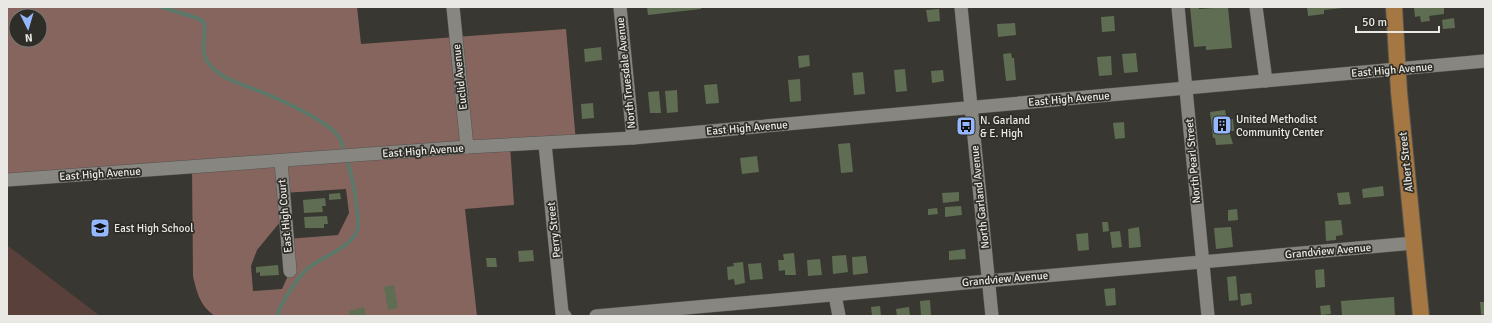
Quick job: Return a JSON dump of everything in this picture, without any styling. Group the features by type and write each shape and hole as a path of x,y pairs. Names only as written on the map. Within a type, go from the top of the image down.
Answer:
{"main road":[{"name":"Albert Street","path":"1394,7 1406,164 1421,316"}],"street":[{"name":"Euclid Avenue","path":"453,7 467,147"},
{"name":"North Truesdale Avenue","path":"620,7 633,138"},
{"name":"North Garland Avenue","path":"961,7 992,316"},
{"name":"North Pearl Street","path":"1178,7 1208,316"},
{"path":"1256,7 1266,81"},
{"name":"East High Avenue","path":"7,180 467,147 545,144 633,138 1485,62"},
{"name":"Perry Street","path":"545,144 562,313 565,316"},
{"name":"East High Court","path":"281,161 290,271"},
{"name":"Grandview Avenue","path":"596,316 656,313 816,296 1414,243"},
{"path":"835,295 839,316"}],"shaded area":[{"path":"7,7 357,7 361,44 566,29 576,142 510,145 514,205 465,209 477,316 215,316 206,308 200,299 193,276 192,167 7,180","holes":["346,189 349,213 338,235 287,239 290,271 282,289 253,291 251,266 257,250 285,216 283,193"]},
{"path":"7,245 100,316 7,316"}],"building":[{"path":"647,7 701,7 701,9 648,15"},
{"path":"1190,7 1199,7 1199,9 1228,7 1232,48 1206,50 1206,46 1194,47"},
{"path":"1307,7 1343,8 1324,10 1324,14 1308,16"},
{"path":"1444,7 1444,14 1429,16 1430,21 1421,22 1420,16 1415,17 1414,8"},
{"path":"939,9 940,21 928,22 926,10"},
{"path":"1114,16 1115,31 1102,32 1101,17"},
{"path":"1454,18 1455,28 1443,29 1442,20"},
{"path":"1015,23 1016,35 998,37 997,24"},
{"path":"601,47 602,60 585,62 584,49"},
{"path":"1011,53 1012,58 1014,58 1016,80 1006,81 1003,54"},
{"path":"1136,53 1138,72 1124,73 1122,54"},
{"path":"809,55 810,66 799,68 798,56"},
{"path":"1111,56 1112,75 1099,76 1097,57"},
{"path":"905,69 907,91 896,92 894,70"},
{"path":"943,70 944,81 932,83 931,71"},
{"path":"863,72 865,94 854,95 852,73"},
{"path":"800,79 801,101 790,102 788,80"},
{"path":"717,84 719,103 706,104 704,85"},
{"path":"677,90 678,112 667,113 665,91"},
{"path":"659,91 661,113 650,113 648,92"},
{"path":"593,103 594,118 582,119 581,104"},
{"name":"United Methodist Community Center","path":"1225,110 1227,120 1233,119 1234,131 1229,131 1233,144 1216,145 1215,138 1213,138 1210,112"},
{"path":"1124,122 1125,138 1115,139 1113,123"},
{"path":"850,143 853,172 841,173 838,144"},
{"path":"757,156 759,172 742,174 740,158"},
{"path":"1383,186 1384,196 1363,198 1362,189"},
{"path":"959,192 959,201 943,203 942,193"},
{"path":"1349,192 1351,204 1339,205 1337,193"},
{"path":"340,193 341,199 329,200 329,194"},
{"path":"325,198 326,206 322,206 323,212 304,213 303,200"},
{"path":"961,206 962,215 945,217 945,207"},
{"path":"937,208 938,214 928,215 928,209"},
{"path":"1237,209 1238,220 1228,221 1228,210"},
{"path":"327,216 328,224 324,224 324,228 305,228 304,217"},
{"path":"1341,220 1343,235 1336,236 1336,240 1326,241 1325,221"},
{"path":"1102,222 1108,222 1109,231 1103,232"},
{"path":"1139,227 1141,247 1129,248 1128,229"},
{"path":"1231,227 1233,247 1216,249 1214,228"},
{"path":"1120,231 1122,247 1112,248 1110,232"},
{"path":"1088,233 1089,250 1078,251 1076,234"},
{"path":"965,249 966,259 949,260 949,251"},
{"path":"533,250 534,261 519,262 518,251"},
{"path":"794,253 796,275 785,275 785,270 779,271 778,260 784,260 783,254"},
{"path":"846,255 848,272 833,274 832,256"},
{"path":"866,256 868,273 853,275 852,257"},
{"path":"486,258 496,258 497,267 487,267"},
{"path":"820,259 822,275 808,276 807,260"},
{"path":"743,262 745,283 735,285 734,279 728,280 727,267 734,266 733,263"},
{"path":"761,263 763,279 750,280 748,264"},
{"path":"278,265 279,275 260,276 260,272 256,273 256,267"},
{"path":"1324,269 1325,287 1316,288 1315,270"},
{"path":"1236,276 1238,300 1229,301 1227,277"},
{"path":"394,285 398,308 388,310 384,287"},
{"path":"1115,288 1116,305 1106,306 1104,289"},
{"path":"1251,293 1252,304 1241,306 1240,294"},
{"path":"1394,297 1395,316 1342,316 1341,301"},
{"path":"930,300 931,316 921,316 920,301"},
{"path":"1480,302 1485,302 1485,314 1481,315"},
{"path":"1330,305 1331,314 1321,315 1320,306"},
{"path":"880,306 881,316 872,316 871,307"},
{"path":"364,307 366,315 350,316 349,311"},
{"path":"909,307 910,316 897,316 896,309"}],"waterway":[{"path":"161,7 197,18 204,22 204,55 210,65 220,74 284,102 323,123 338,136 345,153"},
{"path":"277,316 289,292 306,270 348,243 357,231 357,207 347,159"}],"place":[{"name":"United Methodist Community Center","path":"1222,125"},
{"name":"N. Garland & E. High","path":"966,126"},
{"name":"East High School","path":"100,228"}]}
